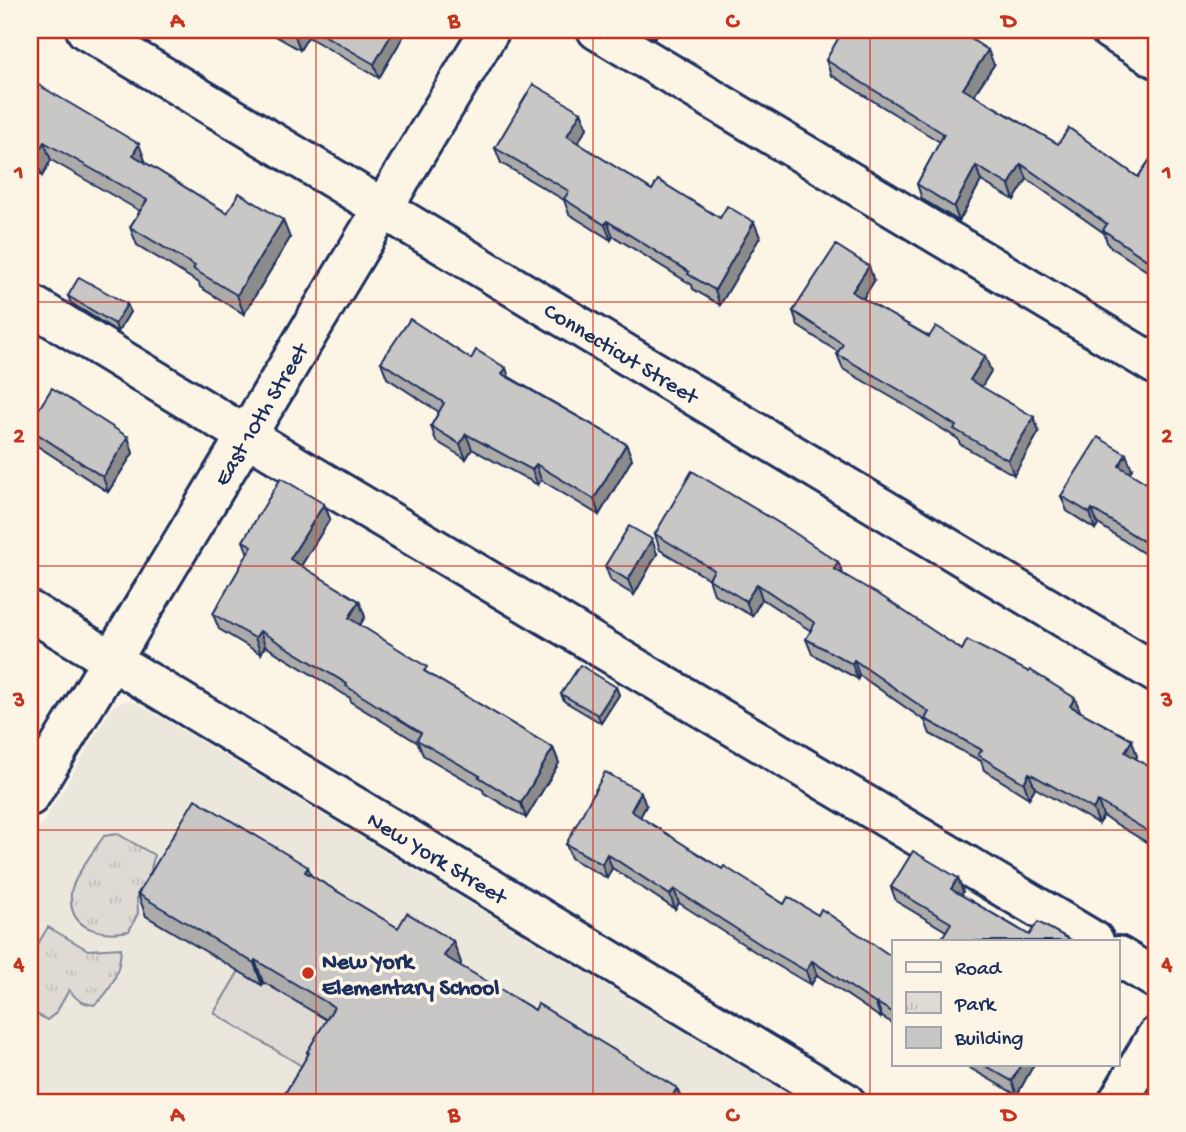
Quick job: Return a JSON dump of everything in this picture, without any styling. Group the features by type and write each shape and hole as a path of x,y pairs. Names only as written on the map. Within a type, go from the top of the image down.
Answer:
{"street":[{"name":"Connecticut Street","path":"86,30 1156,673"},
{"name":"East 10th Street","path":"30,796 489,30"},
{"path":"597,30 1156,365"},
{"path":"1110,30 1156,58"},
{"path":"30,304 1092,940"},
{"name":"New York Street","path":"30,611 845,1102"},
{"path":"1120,957 1156,979"},
{"path":"1118,1102 1156,1037"}],"shaded area":[{"name":"New York Elementary School","path":"127,700 142,706 801,1102 30,1102 30,844 113,706"}],"green space":[{"path":"118,834 154,855 151,871 137,895 138,913 129,931 102,932 79,921 71,904 71,892 82,867 104,836"},
{"path":"48,927 88,950 121,948 114,980 100,1000 94,1005 86,1003 77,999 69,990 56,1013 47,1020 30,1010 30,957"},
{"path":"239,971 261,985 264,982 342,1029 315,1074 214,1013"}],"building":[{"path":"284,30 299,30 295,36"},
{"path":"315,30 394,30 374,64"},
{"path":"843,30 957,30 988,50 963,89 1058,144 1069,128 1138,177 1156,151 1156,248 1147,260 1103,230 1107,224 1021,164 1009,185 976,166 954,207 917,184 944,134 826,60"},
{"path":"30,80 139,144 133,155 227,213 239,193 283,220 237,295 130,227 147,200 44,142 35,157 30,154"},
{"path":"533,84 581,112 567,136 652,190 658,180 720,218 727,206 754,222 715,290 607,221 605,225 564,199 569,191 495,148"},
{"path":"836,245 869,266 852,292 929,337 936,326 985,356 970,380 1034,417 1008,460 954,429 956,426 898,389 837,354 843,344 793,311"},
{"path":"79,277 127,304 115,324 68,296"},
{"path":"410,319 471,359 476,350 506,368 502,374 626,444 594,499 536,464 532,470 466,434 460,444 431,426 444,403 381,362"},
{"path":"52,388 128,437 103,477 30,429 30,423"},
{"path":"1098,437 1126,454 1119,466 1156,489 1156,531 1148,544 1092,509 1090,513 1061,496"},
{"path":"692,471 789,529 838,562 834,569 883,597 962,650 967,640 1029,672 1030,670 1075,698 1070,706 1132,740 1125,752 1156,771 1156,836 1098,801 1093,809 1029,773 1024,783 978,755 982,750 925,719 929,712 854,660 852,664 806,639 815,623 757,584 746,601 709,579 714,570 655,534"},
{"path":"281,478 324,504 290,559 359,601 349,618 427,667 424,671 553,748 521,803 417,740 421,733 346,686 347,684 260,631 255,638 213,614 252,546 243,541"},
{"path":"629,526 652,539 628,580 605,566"},
{"path":"580,665 616,687 598,715 561,694"},
{"path":"605,772 641,792 631,811 722,869 724,866 784,904 788,897 818,915 821,909 892,957 892,1012 812,961 806,971 674,889 670,895 607,854 602,864 566,844"},
{"path":"195,799 308,867 305,872 398,928 407,913 453,941 444,956 535,1010 538,1004 677,1088 669,1102 280,1102 334,1007 138,894"},
{"path":"913,851 958,878 951,889 1029,935 1038,922 1071,940 941,940 951,923 891,887"},
{"path":"986,1066 1020,1066 1012,1081"}],"place":[{"name":"New York Elementary School","path":"308,973"}]}
